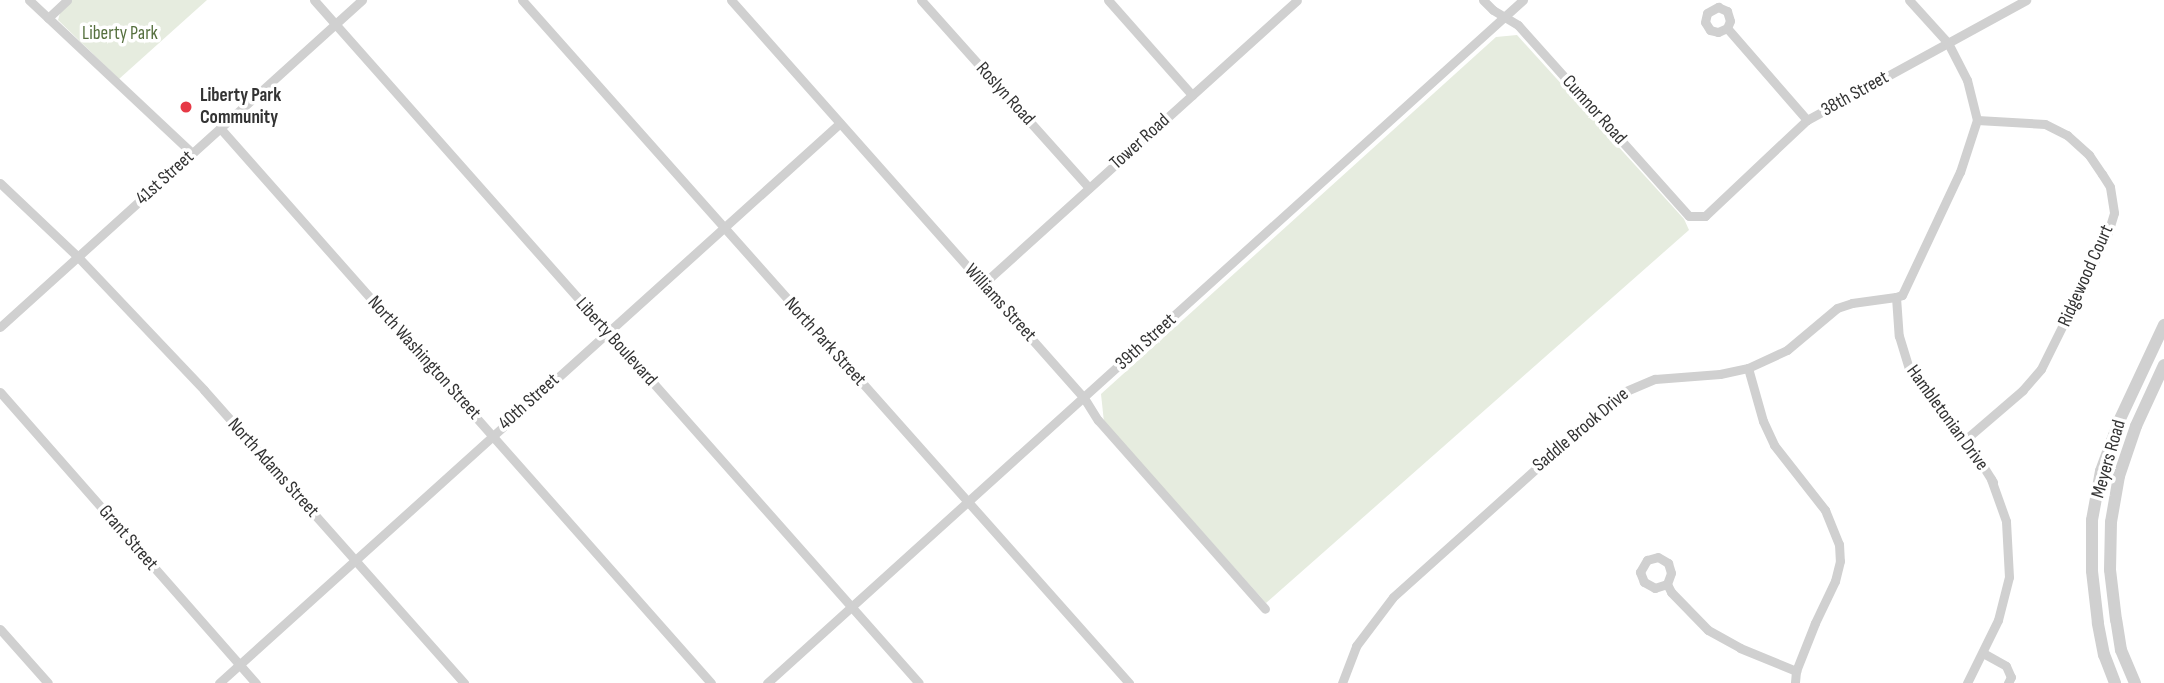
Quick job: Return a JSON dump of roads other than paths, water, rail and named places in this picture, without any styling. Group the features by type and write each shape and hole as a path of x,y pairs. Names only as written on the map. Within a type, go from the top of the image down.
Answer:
{"street":[{"path":"29,0 192,153"},
{"path":"48,18 67,0"},
{"name":"Liberty Boulevard","path":"314,0 919,683"},
{"name":"41st Street","path":"0,327 362,0"},
{"name":"North Park Street","path":"522,0 967,504 1129,683"},
{"name":"Williams Street","path":"731,0 1084,398 1098,420 1265,609"},
{"name":"Roslyn Road","path":"921,0 1089,188"},
{"path":"1108,0 1192,94"},
{"name":"Tower Road","path":"983,284 1296,0"},
{"name":"Cumnor Road","path":"1483,0 1518,25 1689,216 1705,216"},
{"name":"39th Street","path":"767,683 1523,0"},
{"path":"1896,297 1902,295 1960,172 1977,120 1967,80 1948,43 1909,0"},
{"name":"38th Street","path":"1705,216 1807,120 2026,0"},
{"path":"1727,28 1807,120"},
{"name":"Ridgewood Court","path":"1966,439 2023,390 2041,369 2107,236 2113,213 2110,187 2089,155 2067,135 2045,124 1977,120"},
{"name":"40th Street","path":"219,683 840,123"},
{"name":"North Washington Street","path":"220,128 711,683"},
{"name":"North Adams Street","path":"0,183 78,257 204,390 464,683"},
{"name":"Saddle Brook Drive","path":"1342,683 1356,646 1392,597 1619,394 1655,379 1720,374 1748,368 1787,350 1837,308 1852,303 1896,297"},
{"name":"Hambletonian Drive","path":"1896,297 1899,336 1910,372 1966,439 1993,482 2008,534 2009,577 1998,621 1971,681"},
{"name":"Meyers Road","path":"2115,683 2104,655 2098,623 2092,571 2092,520 2101,471 2120,419 2164,325"},
{"name":"Meyers Road","path":"2134,683 2121,650 2116,620 2110,570 2111,522 2119,476 2136,426 2164,365"},
{"path":"1748,368 1763,421 1774,445 1825,510 1839,544 1840,561 1835,581 1796,671 1795,683"},
{"name":"Grant Street","path":"0,392 256,683"},
{"path":"1667,584 1709,630 1740,648 1796,671"},
{"path":"0,629 48,683"},
{"path":"1983,653 2006,666 2011,677 2008,683"}],"place":[{"name":"Liberty Park Community","path":"186,107"}],"park label":[{"name":"Liberty Park","path":"120,34"}]}
